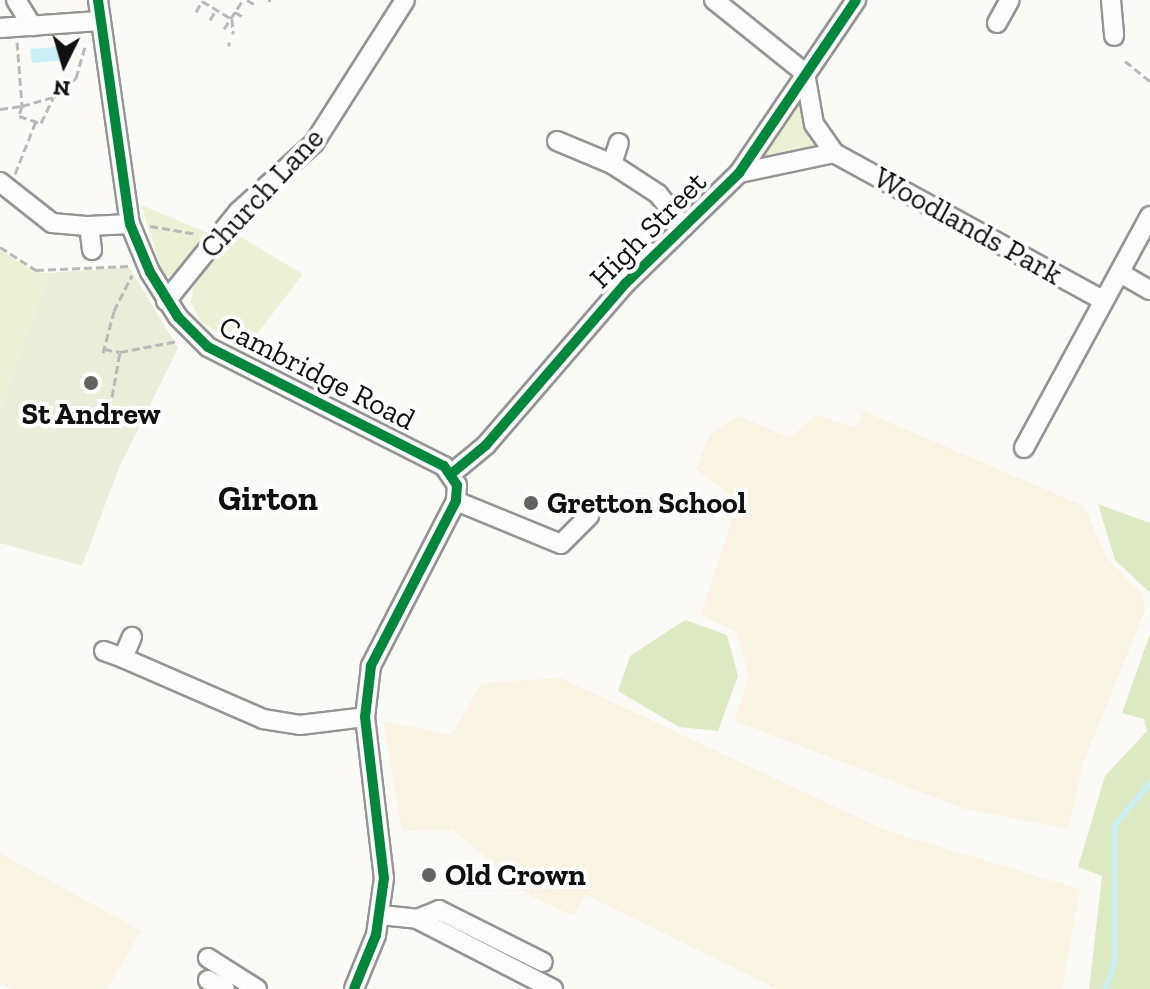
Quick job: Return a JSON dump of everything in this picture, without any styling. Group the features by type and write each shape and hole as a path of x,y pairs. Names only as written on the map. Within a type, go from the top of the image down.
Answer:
{"street":[{"path":"16,0 16,28 101,21"},
{"name":"Cambridge Road","path":"98,0 136,225 166,301 188,330 208,347 444,466 451,474"},
{"name":"Church Lane","path":"166,301 217,237 314,143 405,0"},
{"path":"714,0 805,73"},
{"name":"High Street","path":"451,474 486,445 626,283 739,173 856,0"},
{"path":"997,23 1010,0"},
{"path":"1111,0 1114,36"},
{"name":"Woodlands Park","path":"805,73 814,124 834,153 1103,300"},
{"path":"557,141 612,164 658,194 684,227"},
{"path":"612,164 619,143"},
{"path":"739,173 834,153"},
{"path":"6,181 52,223 136,225"},
{"path":"1024,448 1150,216"},
{"path":"89,226 92,250"},
{"path":"1120,273 1150,290"},
{"path":"354,989 381,915 384,878 365,717 371,666 456,501 451,474"},
{"path":"456,501 561,544 589,516"},
{"path":"123,658 132,637"},
{"path":"104,651 263,719 300,725 365,717"},
{"path":"417,919 439,910 543,962"},
{"path":"381,915 417,919 553,989"},
{"path":"208,958 257,989"}],"path":[{"path":"196,12 202,0 232,19 234,32"},
{"path":"224,29 245,0 254,4"},
{"path":"210,20 216,9"},
{"path":"235,12 245,18"},
{"path":"16,28 22,106 19,116 41,123 54,97 76,78 84,43"},
{"path":"1125,61 1150,81"},
{"path":"0,109 54,97"},
{"path":"6,181 36,121"},
{"path":"136,225 217,237"},
{"path":"0,247 35,271 132,265"},
{"path":"135,273 114,311 104,351 120,352 175,344 188,330"},
{"path":"112,397 120,352"}],"shaded area":[{"path":"863,411 1084,506 1107,558 1142,594 1145,611 1083,763 1068,829 965,809 735,721 749,674 736,632 701,615 738,501 696,469 710,434 740,416 790,438 816,415 856,428"},
{"path":"561,678 887,831 1080,889 1062,989 777,989 586,895 573,916 529,895 454,830 402,831 383,721 451,735 482,683"},
{"path":"0,853 141,931 107,989 11,989 0,983"}],"green space":[{"path":"801,101 821,151 752,165"},
{"path":"141,205 208,233 183,269 164,277"},
{"path":"236,234 303,274 244,351 201,321 191,303 193,288 227,236"},
{"path":"0,250 35,272 49,273 0,409"},
{"path":"129,267 178,348 119,468 82,566 0,543 0,409 49,273"},
{"path":"1098,504 1150,523 1150,593 1115,560"},
{"path":"685,620 727,635 738,676 718,731 679,727 618,691 630,656"},
{"path":"1150,634 1150,989 1089,989 1102,876 1078,867 1105,776 1147,731 1144,719 1122,713"}],"water":[{"path":"65,46 66,60 32,63 30,49"}],"waterway":[{"path":"1105,989 1114,961 1114,825 1150,782"}],"cycle path":[{"path":"98,0 130,224 150,272 178,317 208,347 444,466 457,485 456,501 371,666 365,717 384,878 376,935 354,989"},
{"path":"451,474 486,445 626,283 739,173 856,0"}],"place":[{"name":"St Andrew","path":"91,383"},
{"name":"Gretton School","path":"531,503"},
{"name":"Old Crown","path":"429,875"}],"district":[{"name":"Girton","path":"268,499"}]}
